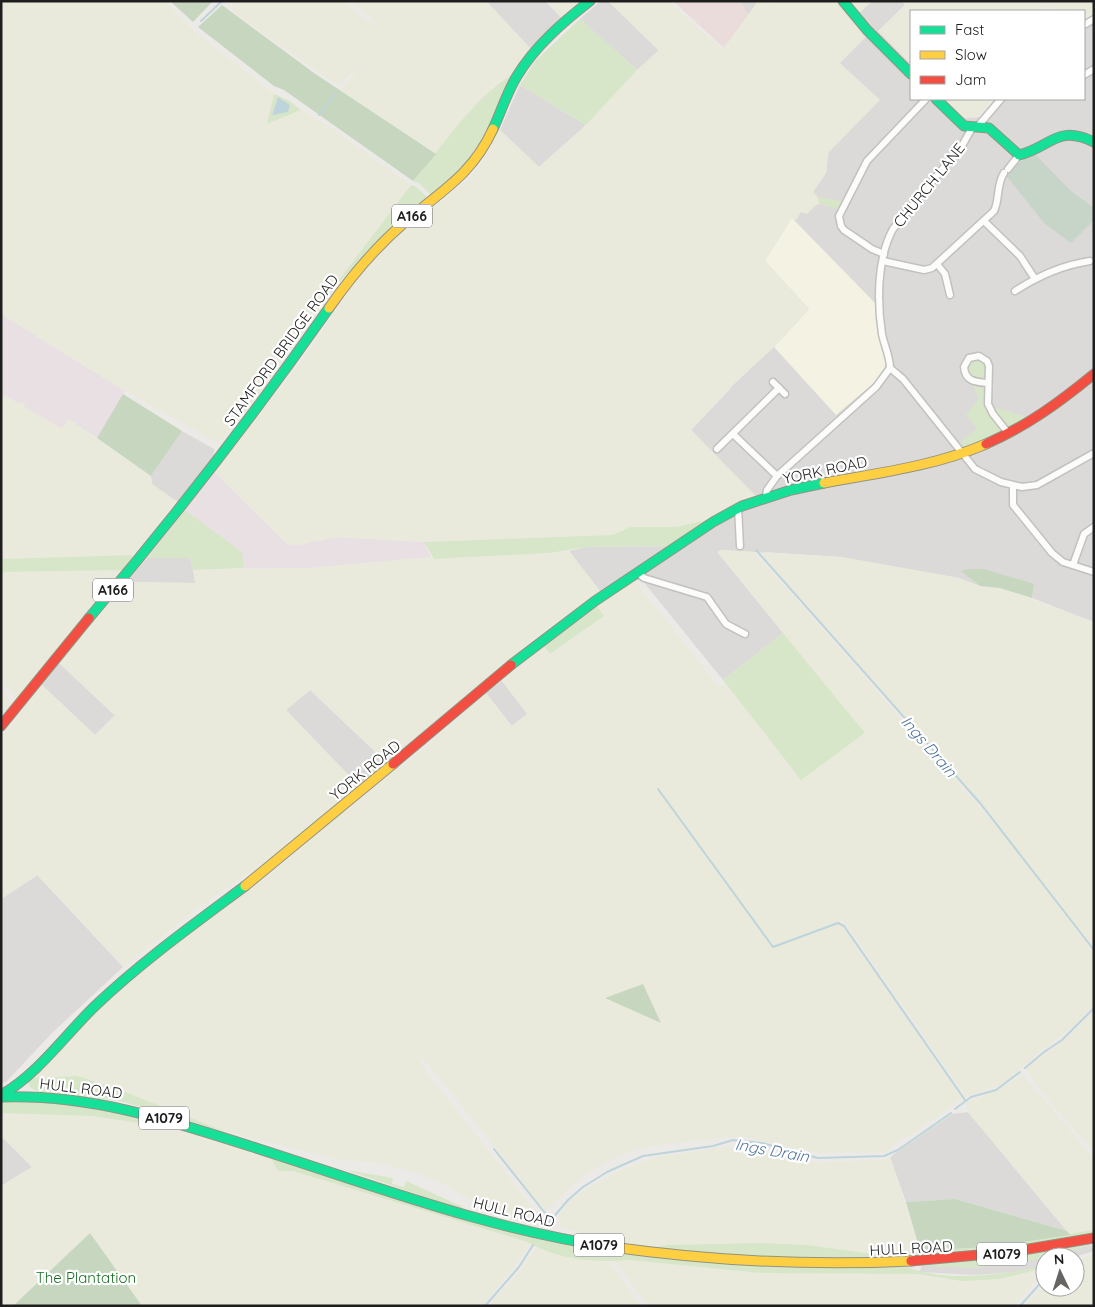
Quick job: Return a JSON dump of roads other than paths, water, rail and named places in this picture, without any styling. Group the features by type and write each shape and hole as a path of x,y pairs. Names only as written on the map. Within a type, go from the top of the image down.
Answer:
{"main road":[{"name":"STAMFORD BRIDGE ROAD","path":"1,726 61,650 145,552 184,503 275,384 351,278 403,223 458,179 474,163 486,144 517,76 537,50 567,19 590,1"},
{"path":"843,1 867,30 910,73"},
{"path":"937,100 959,122 975,127 989,128 1019,155 1062,135 1077,134 1094,142"},
{"name":"YORK ROAD","path":"1,1096 27,1075 76,1024 185,931 269,868 528,652 595,601 700,531 738,507 766,497 810,485 934,462 963,454 1009,434 1059,404 1094,374"},
{"name":"HULL ROAD","path":"1,1096 61,1097 131,1109 488,1222 558,1237 678,1257 814,1265 894,1264 978,1257 1094,1238"}],"street":[{"path":"925,100 867,161 839,216 844,230 883,258 924,270 928,270 937,264 984,221 996,206 999,180 1019,155"},
{"name":"CHURCH LANE","path":"890,368 882,335 880,309 883,258 893,230 975,127 1000,100"},
{"path":"984,221 1020,256 1035,279"},
{"path":"1015,292 1035,279 1066,266 1091,259"},
{"path":"937,264 946,274 950,295"},
{"path":"987,383 971,380 967,377 964,367 969,358 979,356 987,361 990,408 1009,434"},
{"path":"766,497 767,490 777,476 819,436 876,387 888,374 890,368 903,379 974,469 1013,486 1031,487 1044,483 1094,453"},
{"path":"773,382 785,394"},
{"path":"717,450 779,388"},
{"path":"733,434 777,476"},
{"path":"1013,486 1014,505 1052,553 1063,562 1094,572"},
{"path":"738,507 740,546"},
{"path":"1073,565 1084,534 1094,527"},
{"path":"638,573 644,578 707,597 726,624 745,634"},
{"path":"24,1096 23,1084 27,1075"}],"water":[{"path":"278,97 290,105 288,112 272,115"}],"waterway":[{"path":"201,21 222,1"},
{"path":"319,115 336,92"},
{"name":"Ings Drain","path":"756,550 980,803 1094,950"},
{"path":"658,789 773,947 838,923 844,926 965,1100"},
{"name":"Ings Drain","path":"1025,1068 1062,1040 1094,1008"},
{"name":"Ings Drain","path":"955,1109 971,1097 996,1090 1020,1072"},
{"name":"Ings Drain","path":"546,1226 568,1200 583,1187 607,1172 643,1156 713,1146 733,1140 762,1143 818,1158 884,1156 898,1150 951,1113"},
{"path":"494,1149 545,1213"},
{"name":"Ings Drain","path":"485,1306 519,1267 533,1245"},
{"path":"1020,1306 1035,1289"}],"park label":[{"name":"The Plantation","path":"86,1277"}]}
